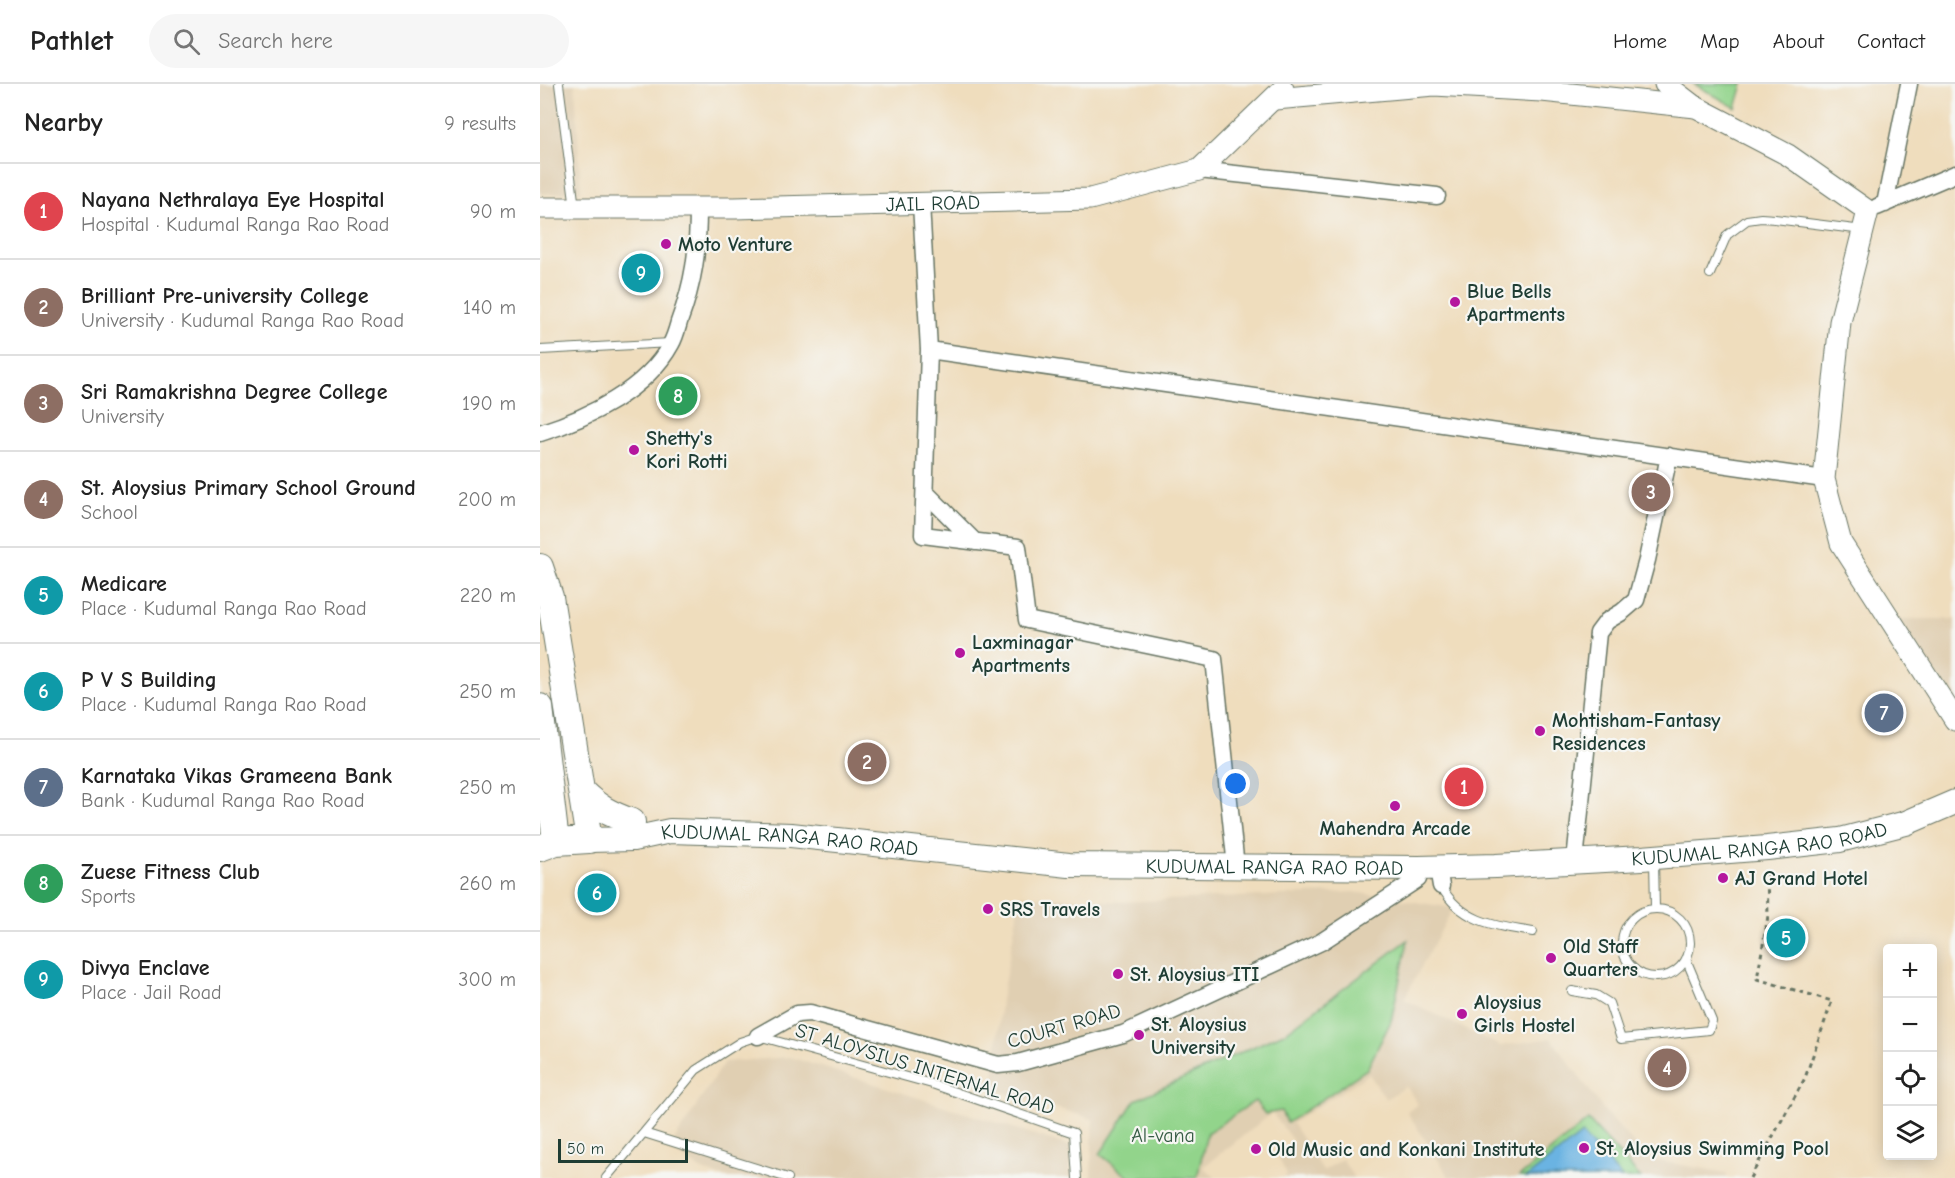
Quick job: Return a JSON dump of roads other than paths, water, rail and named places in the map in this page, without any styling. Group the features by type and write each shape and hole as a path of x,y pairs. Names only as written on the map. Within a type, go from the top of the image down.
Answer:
{"main road":[{"path":"540,567 550,597 588,831"},
{"path":"540,708 547,819 588,831 632,822"},
{"path":"581,791 593,804 608,814 670,831"},
{"name":"KUDUMAL RANGA RAO ROAD","path":"588,831 633,839 670,831 791,835 1069,865 1236,867 1433,874 1575,861 1767,848 1840,840 1906,823 1955,802"}],"street":[{"path":"1332,84 1354,93"},
{"path":"1665,84 1696,107 1788,155 1872,215"},
{"path":"1909,84 1840,322 1824,479 1841,543 1955,720"},
{"path":"1281,91 1354,93 1434,85 1542,91 1696,107"},
{"name":"JAIL ROAD","path":"540,208 698,209 1090,199 1199,170 1281,91"},
{"path":"1199,170 1437,196"},
{"path":"1872,215 1955,174"},
{"path":"921,203 929,350 923,535 1018,548 1027,620 1215,660 1236,867"},
{"path":"540,433 570,424 620,397 655,366 672,343 691,287 698,244 698,209"},
{"path":"929,350 1824,479"},
{"path":"1575,861 1598,633 1607,621 1636,600 1669,456"},
{"path":"925,492 975,542"},
{"name":"COURT ROAD","path":"758,1036 797,1014 810,1013 998,1065 1018,1063 1124,1034 1321,942 1418,879 1433,874"}],"lane":[{"path":"559,84 575,208"},
{"path":"1710,274 1727,235 1747,220 1872,215"},
{"path":"540,350 672,343"},
{"path":"1654,856 1654,908"},
{"path":"1433,874 1448,899 1468,915 1490,925 1533,932"},
{"path":"1654,908 1666,910 1677,916 1685,924 1689,935 1690,947 1686,958 1679,968 1669,974 1657,977 1636,971 1628,963 1621,944 1627,923 1644,910 1654,908"},
{"path":"1572,991 1596,994 1609,1003 1622,1040 1708,1030 1712,1021 1686,958"},
{"path":"606,1178 696,1070 740,1042 758,1036"},
{"name":"ST ALOYSIUS INTERNAL ROAD","path":"758,1036 932,1084 1074,1133 1077,1178"},
{"path":"644,1133 788,1178"}],"water":[{"name":"St. Aloysius Swimming Pool","path":"1582,1134 1622,1178 1526,1178"}],"place":[{"name":"Moto Venture","path":"666,244"},
{"name":"Divya Enclave","path":"641,273"},
{"name":"Blue Bells Apartments","path":"1455,302"},
{"name":"Zuese Fitness Club","path":"678,396"},
{"name":"Shetty's Kori Rotti","path":"634,450"},
{"name":"Sri Ramakrishna Degree College","path":"1651,492"},
{"name":"Laxminagar Apartments","path":"960,653"},
{"name":"Karnataka Vikas Grameena Bank","path":"1884,713"},
{"name":"Mohtisham-Fantasy Residences","path":"1540,731"},
{"name":"Brilliant Pre-university College","path":"867,762"},
{"name":"Nayana Nethralaya Eye Hospital","path":"1464,787"},
{"name":"Mahendra Arcade","path":"1395,806"},
{"name":"AJ Grand Hotel","path":"1723,878"},
{"name":"P V S Building","path":"597,893"},
{"name":"SRS Travels","path":"988,909"},
{"name":"Medicare","path":"1786,938"},
{"name":"Old Staff Quarters","path":"1551,958"},
{"name":"St. Aloysius ITI","path":"1118,974"},
{"name":"Aloysius Girls Hostel","path":"1462,1014"},
{"name":"St. Aloysius University","path":"1139,1035"},
{"name":"St. Aloysius Primary School Ground","path":"1667,1068"},
{"name":"St. Aloysius Swimming Pool","path":"1584,1148"},
{"name":"Old Music and Konkani Institute","path":"1256,1149"}],"park label":[{"name":"Al-vana","path":"1163,1135"}]}
